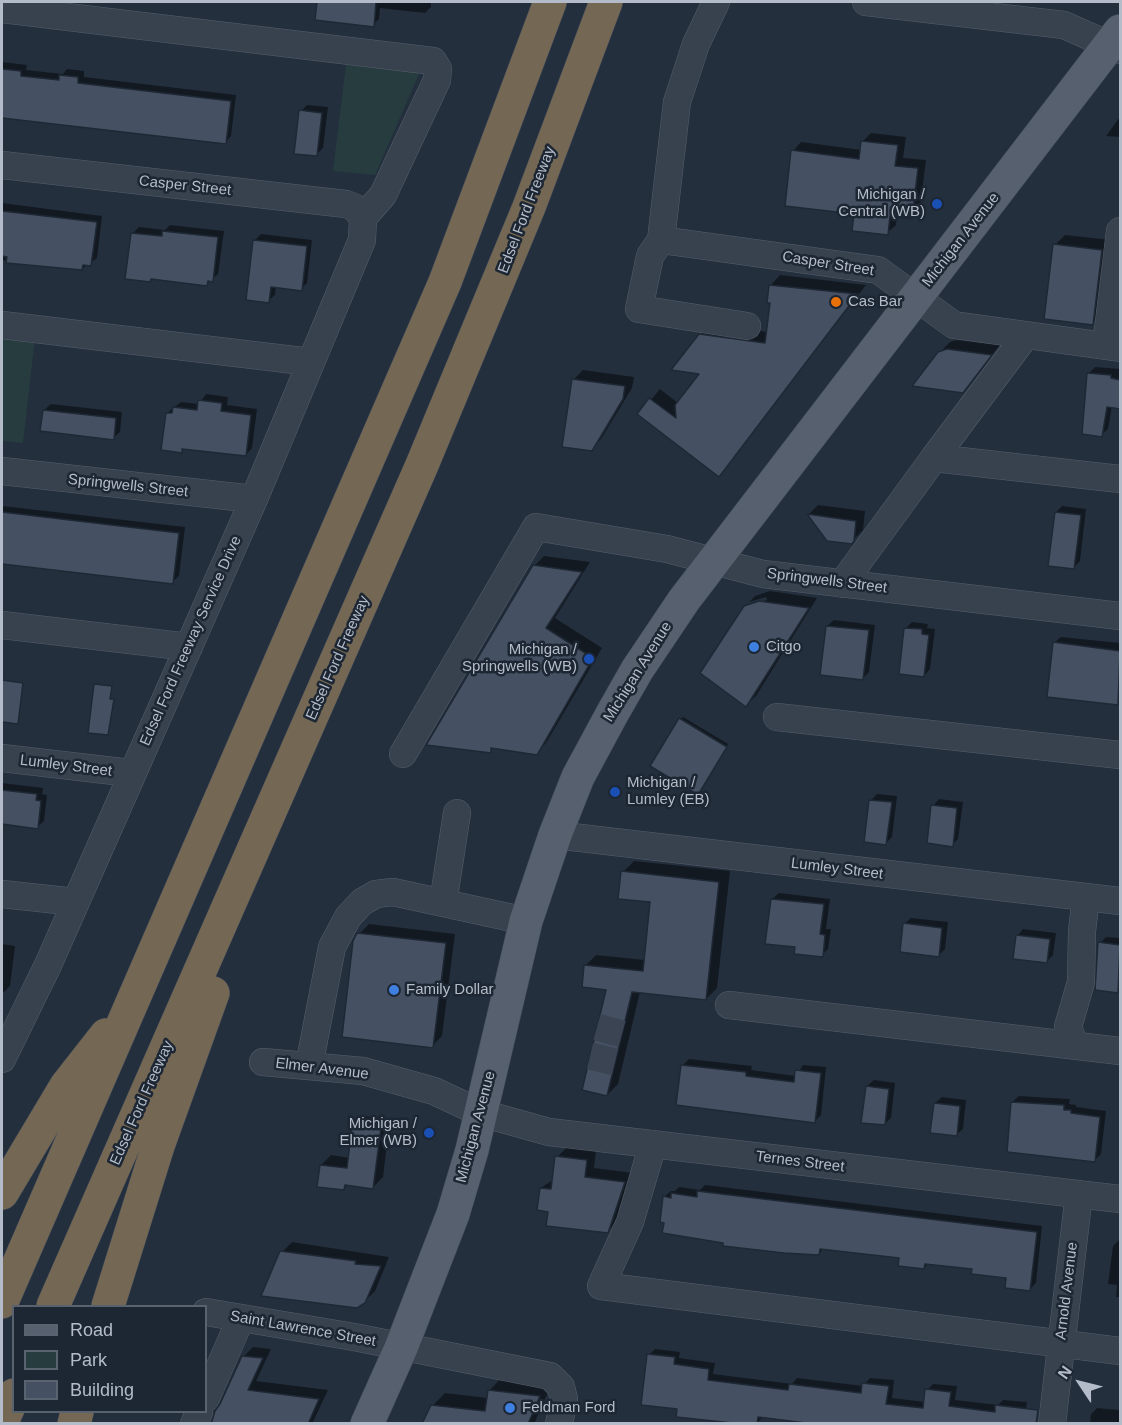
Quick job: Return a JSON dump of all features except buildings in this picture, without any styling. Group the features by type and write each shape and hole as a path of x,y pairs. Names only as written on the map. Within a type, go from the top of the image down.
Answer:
{"highway":[{"path":"2,1302 445,282 550,2"},
{"name":"Edsel Ford Freeway","path":"52,1305 247,865 490,304 606,2"},
{"path":"108,1305 158,1146 234,938 247,865"},
{"path":"2,1193 66,1086 135,998"},
{"path":"2,1422 12,1400"}],"main road":[{"name":"Michigan Avenue","path":"367,1424 401,1348 453,1214 481,1113 526,921 555,835 584,767 632,679 713,561 1117,42"}],"street":[{"path":"716,2 696,44 677,102 661,240 650,256 639,309 747,326"},
{"path":"866,2 1064,25 1117,42"},
{"path":"2,9 433,61 438,69 437,80 383,195 363,218"},
{"name":"Casper Street","path":"2,165 346,204 354,207 363,218"},
{"name":"Edsel Ford Freeway Service Drive","path":"2,1059 10,1029 76,902 131,773 254,499 362,240 363,218"},
{"path":"1113,347 1120,231"},
{"name":"Casper Street","path":"661,240 878,270 954,325 1113,347"},
{"path":"2,325 311,362"},
{"path":"842,584 1026,335"},
{"path":"934,458 1120,479"},
{"name":"Springwells Street","path":"2,471 254,499"},
{"name":"Springwells Street","path":"403,754 536,527 667,549 763,574 1120,616"},
{"path":"2,625 189,647"},
{"path":"777,717 1120,755"},
{"name":"Lumley Street","path":"2,758 131,773"},
{"path":"443,903 457,813"},
{"name":"Lumley Street","path":"555,835 1120,901"},
{"path":"309,1066 332,947 348,917 362,902 393,892 526,921"},
{"path":"2,894 76,902"},
{"path":"1075,1046 1068,1027 1081,982 1082,931 1086,897"},
{"path":"729,1005 1120,1051"},
{"name":"Elmer Avenue","path":"263,1062 363,1071 434,1091 481,1113"},
{"name":"Ternes Street","path":"481,1113 549,1132 1120,1199"},
{"path":"652,1144 630,1222 601,1286 1120,1351"},
{"name":"Arnold Avenue","path":"1052,1424 1079,1194"},
{"name":"Saint Lawrence Street","path":"207,1312 354,1337 550,1377 561,1387 564,1399 559,1424"},
{"path":"207,1396 241,1318"}],"green space":[{"path":"346,64 420,72 375,175 333,171"},
{"path":"2,334 35,338 23,443 2,441"}],"tunnel":[{"path":"597,1027 622,1034"},
{"path":"590,1056 615,1062"}],"place":[{"name":"Michigan / Central (WB)","path":"937,204"},
{"name":"Cas Bar","path":"836,302"},
{"name":"Citgo","path":"754,647"},
{"name":"Michigan / Springwells (WB)","path":"589,659"},
{"name":"Michigan / Lumley (EB)","path":"615,792"},
{"name":"Family Dollar","path":"394,990"},
{"name":"Michigan / Elmer (WB)","path":"429,1133"},
{"name":"Feldman Ford","path":"510,1408"}]}
